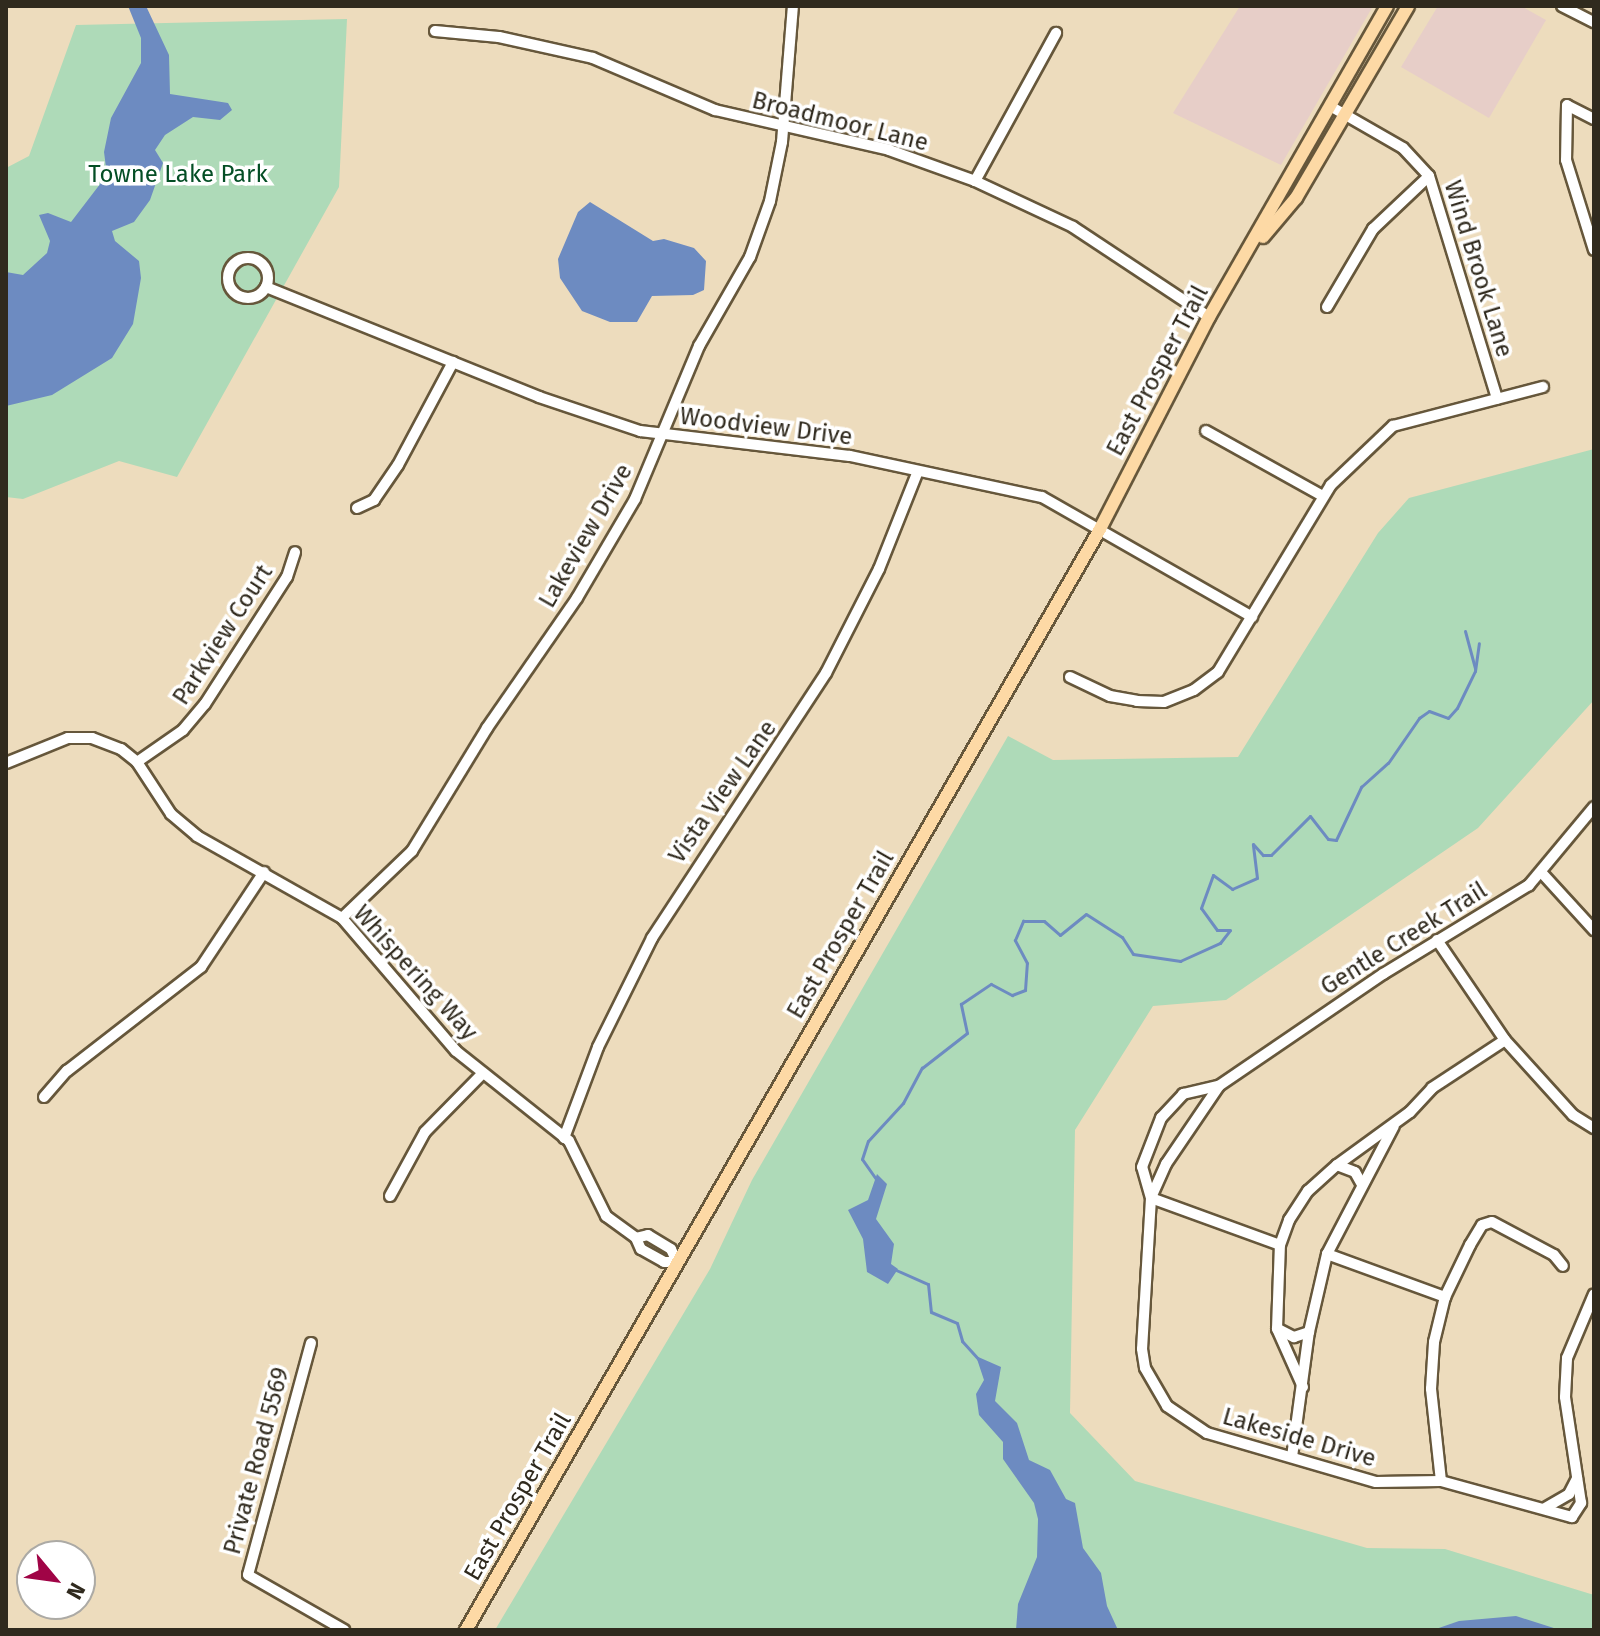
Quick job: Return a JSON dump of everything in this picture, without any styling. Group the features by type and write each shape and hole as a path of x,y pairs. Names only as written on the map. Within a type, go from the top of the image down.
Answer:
{"main road":[{"name":"East Prosper Trail","path":"466,1630 1100,529 1209,317 1387,6"},
{"name":"East Prosper Trail","path":"1245,258 1296,198 1408,6"}],"street":[{"name":"Lakeview Drive","path":"342,918 376,891 420,839 487,728 606,553 663,435 699,346 757,239 774,186 783,129 793,6"},
{"path":"1562,6 1594,21"},
{"path":"1580,6 1594,21"},
{"name":"Broadmoor Lane","path":"435,31 499,37 593,58 715,110 783,129 889,150 975,181 1073,227 1209,317"},
{"path":"975,181 1056,33"},
{"path":"1594,119 1567,105 1566,160 1594,250"},
{"name":"Wind Brook Lane","path":"1330,106 1403,148 1429,176 1497,399"},
{"path":"1327,307 1373,229 1429,176"},
{"name":"Woodview Drive","path":"266,287 589,415 663,435 850,456 1042,497 1252,617"},
{"path":"357,508 374,500 398,465 453,362"},
{"path":"1070,677 1110,696 1164,702 1194,690 1218,672 1323,496 1393,426 1543,387"},
{"path":"1206,431 1323,496"},
{"name":"Vista View Lane","path":"564,1138 598,1047 645,951 709,845 826,673 879,569 918,471"},
{"name":"Parkview Court","path":"137,762 183,730 205,704 287,577 295,552"},
{"name":"Whispering Way","path":"6,763 80,737 112,744 137,762 181,824 342,918 418,1010 482,1074 564,1138 597,1205 636,1238 648,1235 671,1249 677,1262"},
{"name":"Gentle Creek Trail","path":"1185,1423 1155,1390 1142,1349 1151,1198 1142,1167 1161,1118 1183,1094 1219,1086 1437,940 1529,885 1594,807"},
{"path":"44,1097 67,1071 192,976 264,872"},
{"path":"1541,872 1594,930"},
{"path":"1437,940 1505,1040 1573,1115 1594,1128"},
{"path":"1303,1387 1277,1329 1280,1245 1308,1191 1337,1165 1396,1123 1432,1088 1505,1040"},
{"path":"390,1196 425,1132 482,1074"},
{"name":"Gentle Creek Trail","path":"1151,1198 1166,1164 1219,1086"},
{"path":"1292,1457 1309,1332 1327,1254 1361,1183 1396,1123"},
{"path":"1337,1165 1355,1172 1361,1183"},
{"path":"1151,1198 1280,1245"},
{"path":"1441,1481 1431,1389 1445,1297 1482,1225 1492,1222 1554,1255 1563,1266"},
{"path":"1327,1254 1445,1297"},
{"path":"1545,1508 1569,1494 1577,1478 1565,1397 1567,1358 1594,1294"},
{"path":"1277,1329 1294,1337 1309,1332"},
{"name":"Private Road 5569","path":"311,1343 248,1575 344,1630"},
{"name":"Lakeside Drive","path":"1185,1423 1376,1482 1441,1481 1572,1517 1581,1503 1577,1478"}],"shaded area":[{"path":"1240,6 1373,6 1281,165 1173,113"},
{"path":"1438,6 1521,6 1546,20 1489,118 1401,67"}],"green space":[{"name":"Towne Lake Park","path":"347,19 339,187 177,477 119,461 23,499 6,497 6,168 29,156 76,25"},
{"path":"1594,449 1594,700 1478,828 1226,1000 1153,1006 1075,1130 1070,1413 1135,1481 1367,1548 1445,1549 1594,1595 1594,1630 495,1630 710,1269 752,1180 1008,736 1053,760 1238,757 1378,533 1409,498"}],"water":[{"path":"128,6 146,6 169,55 170,94 228,103 232,110 220,120 193,117 165,135 155,150 163,163 150,200 134,222 112,231 115,241 139,261 141,278 133,324 112,358 52,395 6,406 6,272 23,275 47,253 50,241 39,215 48,213 71,222 107,175 104,152 111,118 141,63 141,38"},
{"path":"590,202 653,241 664,239 694,248 706,261 704,290 693,295 652,296 637,322 610,322 582,311 560,278 558,259 578,212"},
{"path":"877,1174 887,1184 876,1219 894,1244 891,1264 898,1269 888,1284 867,1272 863,1239 848,1210 868,1200"},
{"path":"976,1356 1001,1367 995,1401 1017,1423 1029,1460 1050,1470 1066,1499 1075,1503 1083,1548 1101,1573 1107,1606 1118,1630 1016,1630 1018,1604 1037,1557 1038,1519 1034,1503 1003,1459 1003,1442 979,1415 976,1394 984,1380"},
{"path":"1516,1616 1560,1630 1433,1630 1459,1621"}],"waterway":[{"path":"1465,631 1475,669"},
{"path":"876,1179 862,1159 868,1141 903,1103 922,1068 967,1033 961,1004 991,984 1012,995 1025,990 1027,963 1015,940 1023,921 1044,921 1060,935 1086,914 1122,937 1133,954 1180,961 1220,943 1230,930 1217,930 1201,908 1213,875 1232,889 1257,878 1253,844 1263,855 1271,855 1310,816 1328,839 1336,840 1361,787 1388,763 1419,718 1429,711 1448,718 1457,708 1475,671 1479,643"},
{"path":"896,1270 928,1284 931,1312 957,1323 962,1341 978,1359"}]}
